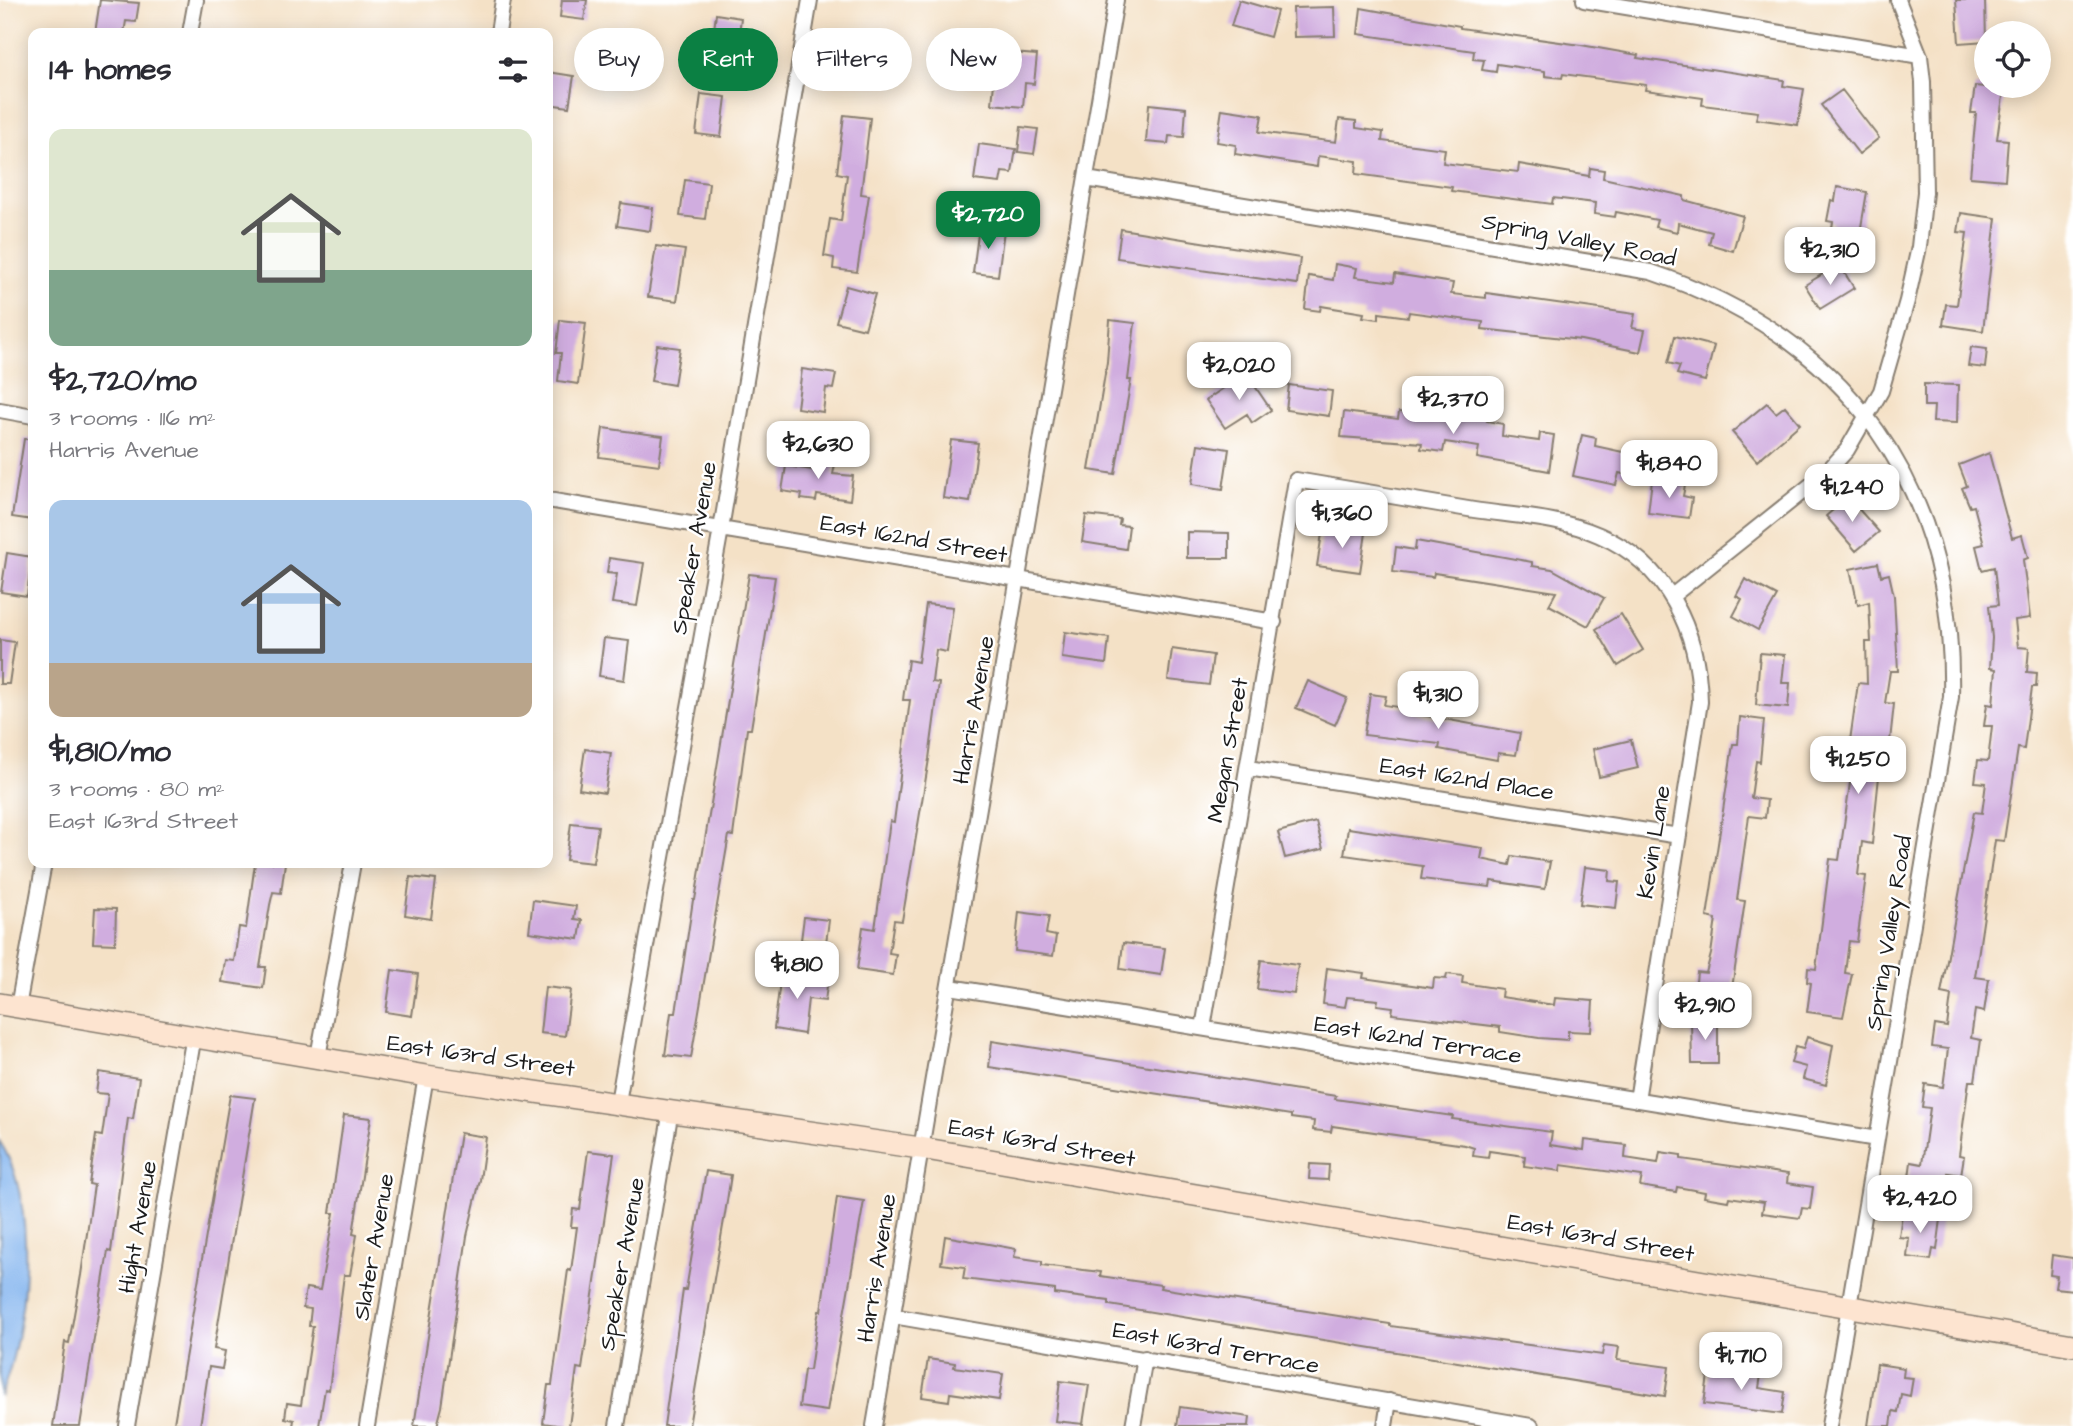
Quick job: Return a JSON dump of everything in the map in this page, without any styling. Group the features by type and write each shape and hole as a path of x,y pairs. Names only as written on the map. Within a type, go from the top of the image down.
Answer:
{"street":[{"path":"191,28 196,0"},
{"path":"499,28 503,0"},
{"name":"Speaker Avenue","path":"618,1102 721,529 810,0"},
{"name":"Harris Avenue","path":"874,1426 1116,0"},
{"path":"1584,0 1920,56"},
{"path":"1672,596 1826,473 1847,450 1868,419 1881,391 1908,301 1919,247 1926,137 1920,56 1898,0"},
{"name":"Spring Valley Road","path":"1086,180 1651,272 1721,299 1773,329 1839,384 1868,419 1905,477 1926,522 1947,605 1952,655 1951,698 1829,1426"},
{"path":"0,410 28,415"},
{"name":"Kevin Lane","path":"1296,480 1571,526 1622,547 1646,565 1672,596 1686,622 1699,676 1700,702 1637,1100"},
{"name":"Megan Street","path":"1203,1028 1296,480"},
{"name":"East 162nd Street","path":"553,501 1274,622"},
{"name":"East 162nd Place","path":"1248,768 1679,836"},
{"path":"9,1005 43,868"},
{"path":"318,1058 352,868"},
{"name":"East 162nd Terrace","path":"950,988 1877,1139"},
{"name":"East 163rd Street","path":"9,1005 426,1076 618,1102 920,1149 2073,1345"},
{"name":"Hight Avenue","path":"127,1426 194,1035"},
{"name":"Slater Avenue","path":"367,1426 426,1076"},
{"name":"Speaker Avenue","path":"617,1426 671,1110"},
{"name":"East 163rd Terrace","path":"893,1316 1531,1426"},
{"path":"1133,1426 1144,1358"},
{"path":"1385,1426 1389,1401"}],"water":[{"path":"0,1142 13,1168 21,1199 25,1269 17,1339 0,1397"}],"building":[{"path":"100,0 139,3 136,22 126,21 125,28 96,28"},
{"path":"562,0 587,0 584,20 560,17"},
{"path":"1239,0 1277,11 1270,37 1231,26"},
{"path":"1956,0 1985,0 1986,21 1974,21 1974,42 1959,43"},
{"path":"1334,7 1335,36 1294,37 1293,8"},
{"path":"1361,8 1460,28 1581,45 1638,55 1637,58 1784,80 1783,86 1804,89 1798,125 1756,119 1758,112 1702,105 1703,98 1645,90 1646,85 1563,74 1562,78 1545,76 1545,71 1497,64 1496,72 1482,70 1484,60 1473,59 1474,51 1358,34"},
{"path":"716,14 741,18 740,28 714,28"},
{"path":"1022,54 1037,55 1034,84 1025,83 1023,107 992,104 993,91 1022,91"},
{"path":"553,73 574,76 569,107 553,105"},
{"path":"1842,90 1879,138 1859,154 1821,105"},
{"path":"1974,93 1974,98 2003,98 1997,139 2008,140 2005,180 1970,177 1976,113 1971,113"},
{"path":"701,94 726,97 721,137 696,134"},
{"path":"1149,104 1186,108 1184,137 1169,136 1168,144 1146,142"},
{"path":"1222,109 1262,115 1259,132 1336,142 1339,119 1356,121 1356,128 1383,132 1382,141 1445,149 1443,163 1518,172 1519,164 1589,176 1590,168 1604,170 1603,178 1684,196 1684,200 1743,216 1733,251 1709,244 1712,232 1678,223 1677,232 1655,227 1657,220 1616,212 1615,217 1594,214 1595,203 1553,198 1552,204 1451,191 1452,187 1356,174 1357,161 1318,156 1317,167 1235,154 1236,145 1217,142"},
{"path":"844,115 870,118 861,194 869,195 857,272 833,269 834,258 824,256 830,219 841,221 847,175 837,173"},
{"path":"1021,127 1038,129 1034,154 1018,152"},
{"path":"979,144 1016,149 1012,173 1002,172 1000,183 974,180"},
{"path":"685,180 709,183 705,219 680,216"},
{"path":"1837,187 1867,192 1859,239 1831,234 1833,222 1827,221"},
{"path":"621,203 653,208 650,231 617,226"},
{"path":"1961,213 1996,218 1983,331 1943,325 1946,304 1957,305 1967,233 1958,232"},
{"path":"979,226 1004,230 998,276 973,273"},
{"path":"1121,229 1300,258 1297,284 1117,258"},
{"path":"656,246 685,250 677,301 648,297"},
{"path":"1335,264 1357,268 1355,277 1394,282 1395,274 1453,283 1451,294 1486,298 1486,293 1635,314 1632,328 1645,330 1640,352 1581,340 1482,329 1483,322 1409,312 1408,317 1379,313 1379,319 1363,317 1364,313 1321,306 1320,311 1305,309 1309,276 1333,280"},
{"path":"1839,264 1854,288 1820,309 1805,285"},
{"path":"846,286 875,294 865,329 836,322"},
{"path":"560,320 586,323 578,384 558,381 561,353 556,353"},
{"path":"1110,320 1135,323 1128,380 1131,380 1115,474 1089,470 1107,362"},
{"path":"1675,336 1714,346 1705,381 1677,374 1680,366 1668,363"},
{"path":"657,345 680,348 674,385 651,381"},
{"path":"1971,347 1987,349 1985,368 1968,366"},
{"path":"802,369 836,374 833,389 826,388 823,412 797,408"},
{"path":"1246,373 1271,410 1252,423 1247,414 1225,428 1206,400"},
{"path":"1924,384 1958,385 1957,423 1933,422 1934,406 1924,406"},
{"path":"1289,385 1332,391 1329,416 1286,410"},
{"path":"1767,403 1776,413 1785,406 1800,424 1757,461 1732,432"},
{"path":"1344,412 1398,419 1399,412 1460,420 1460,417 1472,418 1472,412 1488,414 1487,421 1503,424 1502,436 1539,441 1540,433 1554,435 1549,471 1477,458 1479,447 1445,442 1443,452 1421,449 1422,443 1341,437"},
{"path":"603,428 663,436 659,465 599,457"},
{"path":"1582,435 1596,438 1595,446 1632,454 1627,475 1619,473 1616,485 1573,476"},
{"path":"24,439 28,439 28,519 12,517"},
{"path":"951,440 978,443 970,502 943,498"},
{"path":"1198,444 1229,449 1223,489 1192,484"},
{"path":"1989,453 2012,538 2022,535 2028,558 2023,560 2030,618 2015,620 2018,647 2029,648 2027,672 2037,673 2036,687 2032,687 2024,749 2018,748 2004,841 1995,840 1975,977 1989,979 1984,1012 1975,1010 1971,1038 1981,1040 1975,1081 1969,1081 1959,1155 1964,1156 1961,1175 1948,1173 1946,1191 1908,1185 1911,1162 1922,1164 1930,1108 1922,1107 1925,1084 1943,1087 1948,1049 1932,1047 1935,1025 1947,1027 1951,995 1941,993 1974,812 1982,813 1986,783 1975,782 1978,760 1988,761 1992,726 1984,726 1987,704 1993,705 1996,669 1990,668 1992,638 1989,606 1998,605 1994,567 1982,570 1976,546 1984,544 1974,506 1970,507 1962,488 1967,486 1959,465"},
{"path":"814,457 836,460 833,474 853,476 850,500 817,495 816,501 801,499 802,494 782,491 786,466 813,470"},
{"path":"1652,480 1685,485 1683,496 1692,498 1689,518 1648,513"},
{"path":"1848,497 1879,532 1856,551 1826,516"},
{"path":"1086,515 1120,519 1119,525 1129,526 1126,549 1082,542"},
{"path":"1323,527 1366,533 1360,572 1317,566"},
{"path":"1187,532 1229,533 1229,558 1187,558"},
{"path":"1416,541 1532,562 1532,566 1552,569 1604,598 1588,626 1549,605 1556,592 1434,573 1433,577 1393,572 1396,547 1415,550"},
{"path":"7,553 28,556 27,596 1,592"},
{"path":"609,558 644,563 637,606 612,603 617,574 607,573"},
{"path":"1878,563 1881,576 1889,574 1894,596 1898,671 1890,671 1885,703 1894,704 1887,768 1880,767 1872,844 1862,842 1858,875 1866,876 1857,942 1849,941 1845,973 1852,974 1843,1017 1807,1012 1811,983 1807,982 1808,968 1816,969 1830,859 1839,860 1851,776 1842,775 1858,683 1867,684 1866,642 1871,642 1869,602 1858,605 1850,569"},
{"path":"749,574 775,577 751,729 747,729 733,836 729,835 691,1058 665,1055 671,1013 676,1013"},
{"path":"1745,579 1777,596 1758,630 1733,616 1742,599 1736,596"},
{"path":"926,604 953,607 947,652 936,650 932,682 939,683 929,759 902,921 894,920 889,953 896,954 893,975 857,970 863,927 875,929 890,821 894,822 910,700 903,700 908,660 918,662"},
{"path":"1621,614 1643,650 1618,666 1596,629"},
{"path":"1065,632 1109,638 1106,664 1062,658"},
{"path":"604,638 629,641 624,680 599,676"},
{"path":"0,640 15,642 9,684 0,684"},
{"path":"1172,649 1213,655 1209,685 1168,680"},
{"path":"1760,653 1785,655 1782,683 1790,683 1788,708 1756,705"},
{"path":"1308,681 1347,698 1335,725 1296,708"},
{"path":"1370,694 1386,696 1384,705 1412,709 1411,713 1520,733 1516,755 1498,753 1497,760 1439,749 1440,744 1364,735"},
{"path":"1740,717 1764,720 1760,762 1756,761 1751,798 1767,800 1765,818 1749,816 1737,900 1745,901 1731,995 1695,991 1697,972 1706,973 1711,954 1716,919 1707,917 1733,744 1738,744"},
{"path":"1631,740 1638,768 1599,777 1593,749"},
{"path":"585,749 611,753 605,793 579,789"},
{"path":"1316,822 1323,849 1285,858 1278,832"},
{"path":"571,823 598,826 593,863 566,860"},
{"path":"1348,828 1483,848 1481,859 1510,865 1512,856 1550,862 1545,889 1491,881 1490,887 1421,879 1423,866 1344,855"},
{"path":"1585,867 1610,870 1609,881 1619,882 1616,908 1580,904"},
{"path":"254,868 284,868 281,893 273,892 270,905 260,967 266,967 263,988 222,982 225,960 234,961 239,927 246,928"},
{"path":"410,877 436,880 431,919 405,915"},
{"path":"533,900 576,906 574,919 582,920 579,939 529,932"},
{"path":"95,908 116,909 115,944 93,943"},
{"path":"1019,912 1049,916 1046,934 1056,936 1053,956 1015,951"},
{"path":"804,917 829,920 826,943 801,940"},
{"path":"1123,943 1165,948 1161,975 1120,969"},
{"path":"1261,960 1298,965 1294,994 1257,989"},
{"path":"1327,968 1364,973 1363,978 1433,988 1434,978 1446,979 1447,974 1463,976 1462,983 1502,989 1501,997 1554,1005 1555,998 1593,1001 1591,1032 1568,1031 1568,1040 1539,1038 1500,1032 1500,1027 1392,1014 1393,1007 1377,1005 1378,1000 1347,997 1345,1007 1323,1004"},
{"path":"392,970 418,974 412,1016 386,1012"},
{"path":"781,973 828,979 825,1001 808,999 804,1034 774,1029"},
{"path":"545,987 571,990 565,1036 540,1033"},
{"path":"1691,1020 1718,1020 1718,1064 1692,1064"},
{"path":"1807,1037 1833,1045 1826,1085 1803,1079 1806,1067 1791,1063 1795,1047 1803,1049"},
{"path":"992,1041 1336,1096 1335,1099 1453,1116 1452,1119 1552,1132 1550,1145 1584,1150 1585,1140 1626,1145 1625,1158 1658,1163 1660,1152 1681,1155 1681,1159 1788,1174 1787,1183 1813,1187 1810,1209 1802,1208 1800,1218 1762,1213 1764,1202 1704,1197 1705,1192 1677,1187 1676,1192 1640,1186 1642,1176 1561,1165 1560,1171 1524,1166 1525,1156 1489,1151 1488,1158 1473,1156 1474,1148 1465,1145 1332,1126 1331,1132 1313,1130 1314,1121 1291,1118 1291,1115 989,1067"},
{"path":"99,1072 139,1078 133,1119 128,1118 111,1252 108,1251 80,1426 53,1426 65,1342 69,1343 81,1275 94,1185 89,1184 96,1135 102,1136 108,1094 96,1093"},
{"path":"230,1095 255,1098 214,1349 225,1351 222,1369 209,1367 200,1426 193,1426 174,1423"},
{"path":"344,1115 371,1118 353,1234 357,1235 350,1275 344,1275 329,1390 325,1389 319,1426 293,1426 294,1420 285,1418 287,1403 301,1405 313,1326 309,1326 311,1309 303,1308 306,1288 320,1290 334,1213 330,1213"},
{"path":"460,1133 486,1137 480,1180 467,1236 437,1426 414,1426"},
{"path":"588,1151 614,1154 582,1369 577,1368 569,1426 563,1426 543,1423 548,1385 552,1385 568,1270 571,1271 577,1227 571,1227 573,1209 580,1210"},
{"path":"1310,1164 1329,1165 1328,1180 1309,1179"},
{"path":"706,1171 731,1175 725,1214 689,1426 664,1426 683,1290 686,1290"},
{"path":"837,1197 864,1201 827,1411 799,1407 804,1370 810,1370 821,1311"},
{"path":"1902,1214 1941,1219 1937,1250 1933,1249 1931,1260 1907,1257 1909,1238 1899,1237"},
{"path":"945,1236 1016,1249 1014,1257 1042,1261 1042,1265 1101,1272 1100,1276 1161,1285 1160,1288 1390,1326 1602,1355 1604,1345 1619,1347 1617,1360 1669,1367 1665,1396 1109,1305 1109,1301 1055,1294 1055,1290 963,1279 965,1267 941,1264"},
{"path":"2052,1255 2073,1258 2073,1290 2055,1288 2057,1276 2050,1275"},
{"path":"928,1359 955,1363 954,1367 1003,1374 999,1400 950,1393 949,1401 922,1397"},
{"path":"1877,1364 1904,1368 1903,1377 1913,1378 1910,1396 1901,1394 1898,1412 1893,1411 1891,1426 1868,1426"},
{"path":"1709,1368 1761,1375 1759,1388 1785,1392 1782,1414 1704,1404"},
{"path":"1060,1381 1089,1385 1083,1424 1055,1421"},
{"path":"1180,1407 1250,1417 1249,1426 1177,1426"}]}
